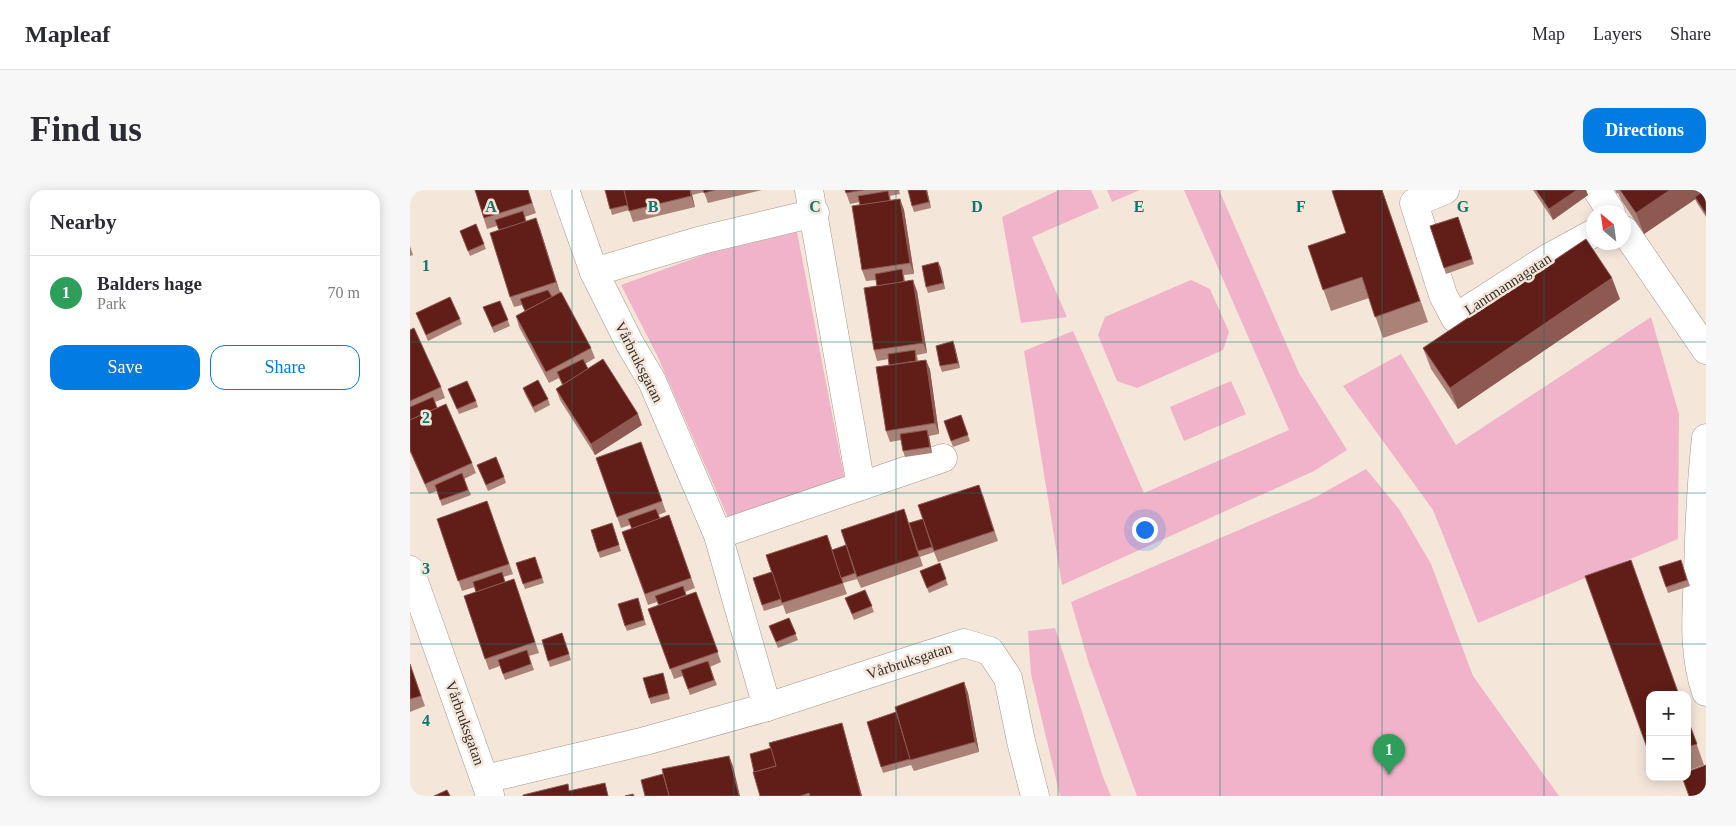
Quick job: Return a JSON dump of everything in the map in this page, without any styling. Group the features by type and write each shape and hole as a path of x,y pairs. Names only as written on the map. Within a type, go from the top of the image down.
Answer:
{"street":[{"name":"Vårbruksgatan","path":"565,190 594,272 630,344 652,381 718,535 768,707"},
{"name":"Lantmannagatan","path":"1446,190 1414,203 1443,295 1455,318 1548,258 1586,237"},
{"path":"1596,190 1606,205"},
{"path":"594,272 702,240 812,202 861,486"},
{"path":"1631,240 1706,350"},
{"path":"1706,438 1700,496 1696,631 1702,680 1706,692"},
{"path":"718,535 943,458"},
{"name":"Vårbruksgatan","path":"410,570 418,614 488,787 768,707 964,643 990,651 1008,678 1035,796"}],"shaded area":[{"path":"1059,190 1091,190 1099,208 1032,237 1067,317 1021,323 1002,217"},
{"path":"1107,190 1140,190 1112,202"},
{"path":"1184,190 1219,190 1299,373 1347,450 1314,471 1062,585 1024,351 1073,331 1144,493 1289,430"},
{"path":"797,232 845,481 729,520 657,355 621,285 706,254"},
{"path":"1191,280 1210,289 1229,332 1223,350 1137,388 1117,381 1098,335 1105,317"},
{"path":"1651,317 1679,414 1678,539 1478,623 1433,510 1343,386 1401,354 1456,445"},
{"path":"1231,381 1246,414 1184,441 1170,407"},
{"path":"1366,469 1399,509 1431,564 1473,676 1559,796 1137,796 1089,664 1071,602 1316,497"},
{"path":"1055,628 1103,777 1111,796 1060,796 1031,674 1028,631"}],"building":[{"path":"475,190 528,190 532,203 484,218"},
{"path":"605,190 624,190 628,205 610,209"},
{"path":"624,190 690,190 691,196 629,211"},
{"path":"703,190 715,190 704,193"},
{"path":"845,190 863,190 846,193"},
{"path":"908,190 926,190 929,202 912,206"},
{"path":"1382,190 1420,301 1375,317 1362,277 1323,290 1308,246 1346,233 1332,191"},
{"path":"1536,190 1577,190 1549,209"},
{"path":"1620,190 1670,190 1636,213"},
{"path":"1706,190 1706,214 1695,197"},
{"path":"888,191 890,201 860,205 858,196"},
{"path":"900,199 910,263 862,270 852,206"},
{"path":"523,211 526,222 499,230 495,220"},
{"path":"1458,217 1472,259 1444,268 1430,226"},
{"path":"536,218 556,282 510,297 490,233"},
{"path":"476,224 484,244 468,251 460,231"},
{"path":"1586,239 1586,250 1593,250 1612,278 1450,388 1423,348"},
{"path":"938,262 943,283 926,287 922,266"},
{"path":"902,269 904,282 877,286 875,274"},
{"path":"913,280 923,343 874,350 864,288"},
{"path":"548,290 552,297 525,311 520,299"},
{"path":"561,292 591,348 546,372 516,316"},
{"path":"450,297 460,319 426,335 416,313"},
{"path":"500,301 508,320 492,327 483,307"},
{"path":"414,328 441,387 410,401 410,330"},
{"path":"953,341 958,363 940,366 936,346"},
{"path":"915,350 916,361 889,365 888,354"},
{"path":"583,359 588,369 563,385 557,372"},
{"path":"603,359 638,414 591,444 556,389"},
{"path":"926,360 935,423 886,431 876,367"},
{"path":"538,380 548,399 533,407 523,388"},
{"path":"467,381 476,401 457,409 448,389"},
{"path":"433,397 437,408 410,420 410,407"},
{"path":"446,404 472,463 425,484 410,450 410,420"},
{"path":"961,415 968,435 951,441 944,421"},
{"path":"927,430 930,447 903,451 900,434"},
{"path":"641,442 662,501 617,517 596,458"},
{"path":"496,457 504,477 486,485 477,465"},
{"path":"462,473 468,490 440,500 435,485"},
{"path":"979,485 994,531 934,551 918,505"},
{"path":"487,501 509,564 458,581 437,519"},
{"path":"656,509 660,519 632,529 628,519"},
{"path":"904,509 919,556 857,577 841,530"},
{"path":"669,515 691,578 645,594 622,532"},
{"path":"923,519 932,547 918,551 909,523"},
{"path":"612,523 619,545 598,552 591,530"},
{"path":"827,535 843,583 782,603 766,555"},
{"path":"846,545 855,573 841,578 832,550"},
{"path":"535,557 542,578 523,584 516,563"},
{"path":"1631,560 1678,691 1646,691 1646,745 1585,576"},
{"path":"1681,560 1687,580 1666,587 1659,567"},
{"path":"940,563 946,579 927,588 920,571"},
{"path":"502,572 505,582 476,592 473,582"},
{"path":"772,572 781,599 762,605 753,578"},
{"path":"514,579 535,642 485,659 464,596"},
{"path":"683,586 686,595 659,605 655,596"},
{"path":"865,590 872,606 852,614 845,598"},
{"path":"696,592 718,652 670,669 648,609"},
{"path":"638,598 644,620 625,626 618,604"},
{"path":"789,618 796,634 776,642 769,626"},
{"path":"562,633 569,654 548,661 542,640"},
{"path":"527,650 531,664 503,674 498,660"},
{"path":"708,661 714,680 688,689 681,670"},
{"path":"410,664 421,696 410,699"},
{"path":"663,673 668,693 649,698 643,678"},
{"path":"964,682 975,742 910,760 895,707"},
{"path":"896,712 910,759 881,767 867,722"},
{"path":"842,723 861,796 810,796 809,793 800,796 760,796 753,772 776,766 769,743"},
{"path":"1691,728 1697,744 1691,746"},
{"path":"771,748 776,766 754,772 750,754"},
{"path":"729,756 739,796 669,796 662,769"},
{"path":"1706,765 1706,796 1689,796 1683,781 1691,781 1691,771"},
{"path":"663,774 669,796 645,796 641,780"},
{"path":"605,783 608,796 523,796 568,784 569,791"},
{"path":"447,790 450,796 434,796"}],"place":[{"name":"Balders hage","path":"1389,775"}]}
